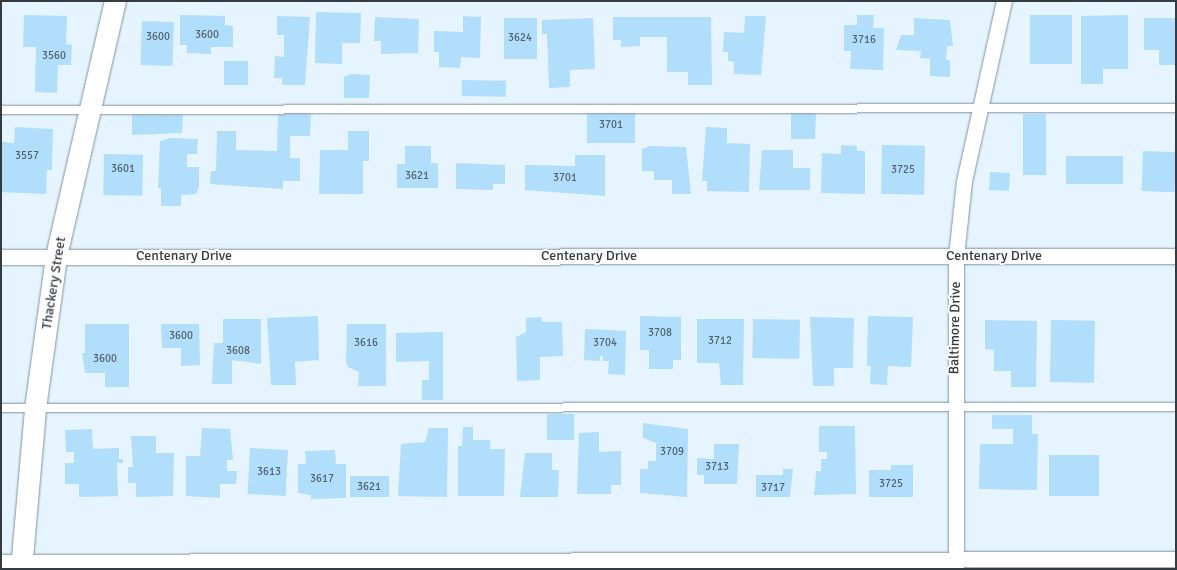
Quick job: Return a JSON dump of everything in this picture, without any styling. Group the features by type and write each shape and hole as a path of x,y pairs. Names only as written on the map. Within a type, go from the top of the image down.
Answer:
{"street":[{"name":"Thackery Street","path":"14,564 56,256 88,110 115,1"},
{"name":"Baltimore Drive","path":"956,564 954,407 956,256 964,181 1004,1"},
{"name":"Centenary Drive","path":"1,256 1176,256"},
{"path":"14,564 956,564 1176,559"}],"lane":[{"path":"1,110 1176,108"},
{"path":"1,408 1176,407"}],"building":[{"path":"316,12 361,13 360,43 342,43 342,64 315,63"},
{"path":"24,15 67,16 66,44 72,45 71,65 58,65 57,93 35,92 36,47 23,47"},
{"path":"180,15 225,16 225,25 233,26 233,47 211,47 211,54 187,53 187,45 180,45"},
{"path":"857,15 874,15 873,28 884,28 883,70 850,69 851,51 844,51 844,25 857,25"},
{"path":"1030,15 1072,15 1072,64 1030,64"},
{"path":"1128,15 1128,69 1103,69 1103,84 1081,84 1081,16"},
{"path":"277,16 310,17 305,85 282,85 282,78 274,78 275,56 284,57 284,35 277,35"},
{"path":"463,16 481,17 480,58 461,57 460,68 439,67 439,52 434,52 434,31 463,32"},
{"path":"745,16 766,16 761,75 734,74 734,62 728,61 728,52 723,52 724,32 744,33"},
{"path":"375,17 419,19 418,53 381,54 381,41 374,41"},
{"path":"613,17 711,17 712,85 688,85 688,72 667,72 667,37 640,37 640,46 621,47 621,40 613,40"},
{"path":"504,18 537,18 537,59 504,59"},
{"path":"593,18 595,69 570,70 570,87 549,88 547,34 542,34 542,20"},
{"path":"914,18 950,20 953,46 947,46 946,60 950,60 950,77 930,76 930,59 920,58 921,51 896,50 901,35 914,35"},
{"path":"1144,18 1176,18 1176,65 1159,65 1159,50 1144,50"},
{"path":"142,21 174,22 172,66 140,65"},
{"path":"224,61 248,61 248,85 224,85"},
{"path":"351,74 370,75 369,98 344,98 344,77"},
{"path":"462,80 506,81 506,97 462,96"},
{"path":"587,111 635,111 635,143 587,143"},
{"path":"791,111 816,114 815,139 791,139"},
{"path":"278,112 311,112 310,136 290,136 290,158 300,158 300,181 283,181 283,189 210,184 211,171 216,171 217,131 236,131 236,150 277,151"},
{"path":"132,114 183,115 182,133 132,135"},
{"path":"1023,114 1046,114 1046,175 1023,175"},
{"path":"15,127 53,129 52,170 47,170 46,194 1,192 1,142 14,143"},
{"path":"706,127 727,128 727,143 750,144 749,192 707,191 707,181 702,181"},
{"path":"348,131 369,131 369,161 363,161 363,194 319,194 320,150 348,150"},
{"path":"170,138 198,139 197,154 187,154 187,167 199,167 199,187 196,194 181,195 181,206 161,206 161,188 158,188 160,141"},
{"path":"841,145 857,146 857,151 865,151 865,194 821,193 822,153 841,154"},
{"path":"882,145 925,146 924,195 881,194"},
{"path":"405,146 431,146 431,163 438,163 438,188 397,188 397,164 405,164"},
{"path":"650,146 686,147 691,194 672,194 672,180 654,180 654,171 642,171 642,149"},
{"path":"762,150 793,150 793,168 810,168 810,190 759,190"},
{"path":"1143,151 1176,152 1175,192 1142,191"},
{"path":"104,154 143,155 142,196 103,195"},
{"path":"575,155 605,155 605,196 525,190 525,165 575,166"},
{"path":"1066,156 1123,156 1123,184 1066,184"},
{"path":"456,163 505,165 505,184 493,184 493,190 456,189"},
{"path":"990,172 1010,173 1009,191 989,190"},
{"path":"318,316 319,360 295,362 296,385 271,385 267,318"},
{"path":"640,316 681,317 681,360 673,360 673,369 649,369 649,350 640,350"},
{"path":"868,316 913,317 911,367 888,366 887,385 870,384 871,366 867,366"},
{"path":"541,317 542,322 562,322 563,356 540,357 540,380 517,381 516,337 526,332 526,318"},
{"path":"810,317 854,318 853,368 834,368 834,386 813,386"},
{"path":"223,319 261,319 261,364 232,360 232,384 212,384 214,343 223,343"},
{"path":"697,319 744,319 743,385 721,385 719,363 697,363"},
{"path":"753,319 800,320 799,359 752,358"},
{"path":"985,320 1037,321 1036,387 1011,387 1011,371 994,371 994,350 985,349"},
{"path":"1051,320 1095,321 1094,383 1050,382"},
{"path":"85,324 129,324 129,387 105,387 105,373 85,373 82,353 85,353"},
{"path":"161,324 199,324 200,365 181,366 181,348 162,348"},
{"path":"347,324 386,324 386,386 358,386 359,372 348,367 346,361"},
{"path":"585,329 626,331 625,375 608,374 609,361 603,361 603,356 600,356 600,361 584,360"},
{"path":"443,332 443,400 422,400 422,380 429,380 429,361 396,362 396,333"},
{"path":"547,414 574,414 574,440 547,440"},
{"path":"992,415 1032,415 1032,434 1038,434 1037,490 979,489 980,444 1013,444 1013,429 992,429"},
{"path":"643,423 688,429 687,497 640,493 640,469 648,469 648,461 656,461 656,443 643,438"},
{"path":"819,426 855,426 856,494 814,495 816,471 821,471 821,459 827,459 827,452 819,452"},
{"path":"463,427 473,427 473,440 490,440 490,449 505,449 504,496 458,496 458,446 462,446"},
{"path":"202,428 230,429 233,460 227,460 227,471 237,471 236,484 220,484 220,498 186,496 186,456 200,456"},
{"path":"429,428 448,428 447,497 398,496 401,444 425,442"},
{"path":"92,429 93,449 119,448 119,459 123,459 123,463 117,463 118,496 79,497 79,484 65,484 65,463 74,463 74,452 66,452 65,430"},
{"path":"599,432 599,452 621,451 621,485 611,485 611,494 577,494 579,433"},
{"path":"131,436 156,436 156,453 174,453 173,496 136,497 136,483 128,483 128,467 133,467"},
{"path":"714,444 739,444 737,484 704,484 704,475 697,475 697,458 714,459"},
{"path":"250,448 288,450 286,496 248,494"},
{"path":"335,450 336,464 346,464 346,498 311,499 311,495 298,493 298,464 306,464 305,451"},
{"path":"525,453 552,453 552,470 559,470 558,497 520,497"},
{"path":"1049,455 1099,455 1099,496 1049,496"},
{"path":"891,465 913,465 913,497 869,497 869,470 891,470"},
{"path":"783,469 793,469 790,497 756,497 756,475 783,475"},
{"path":"350,476 389,476 389,497 350,497"}]}
